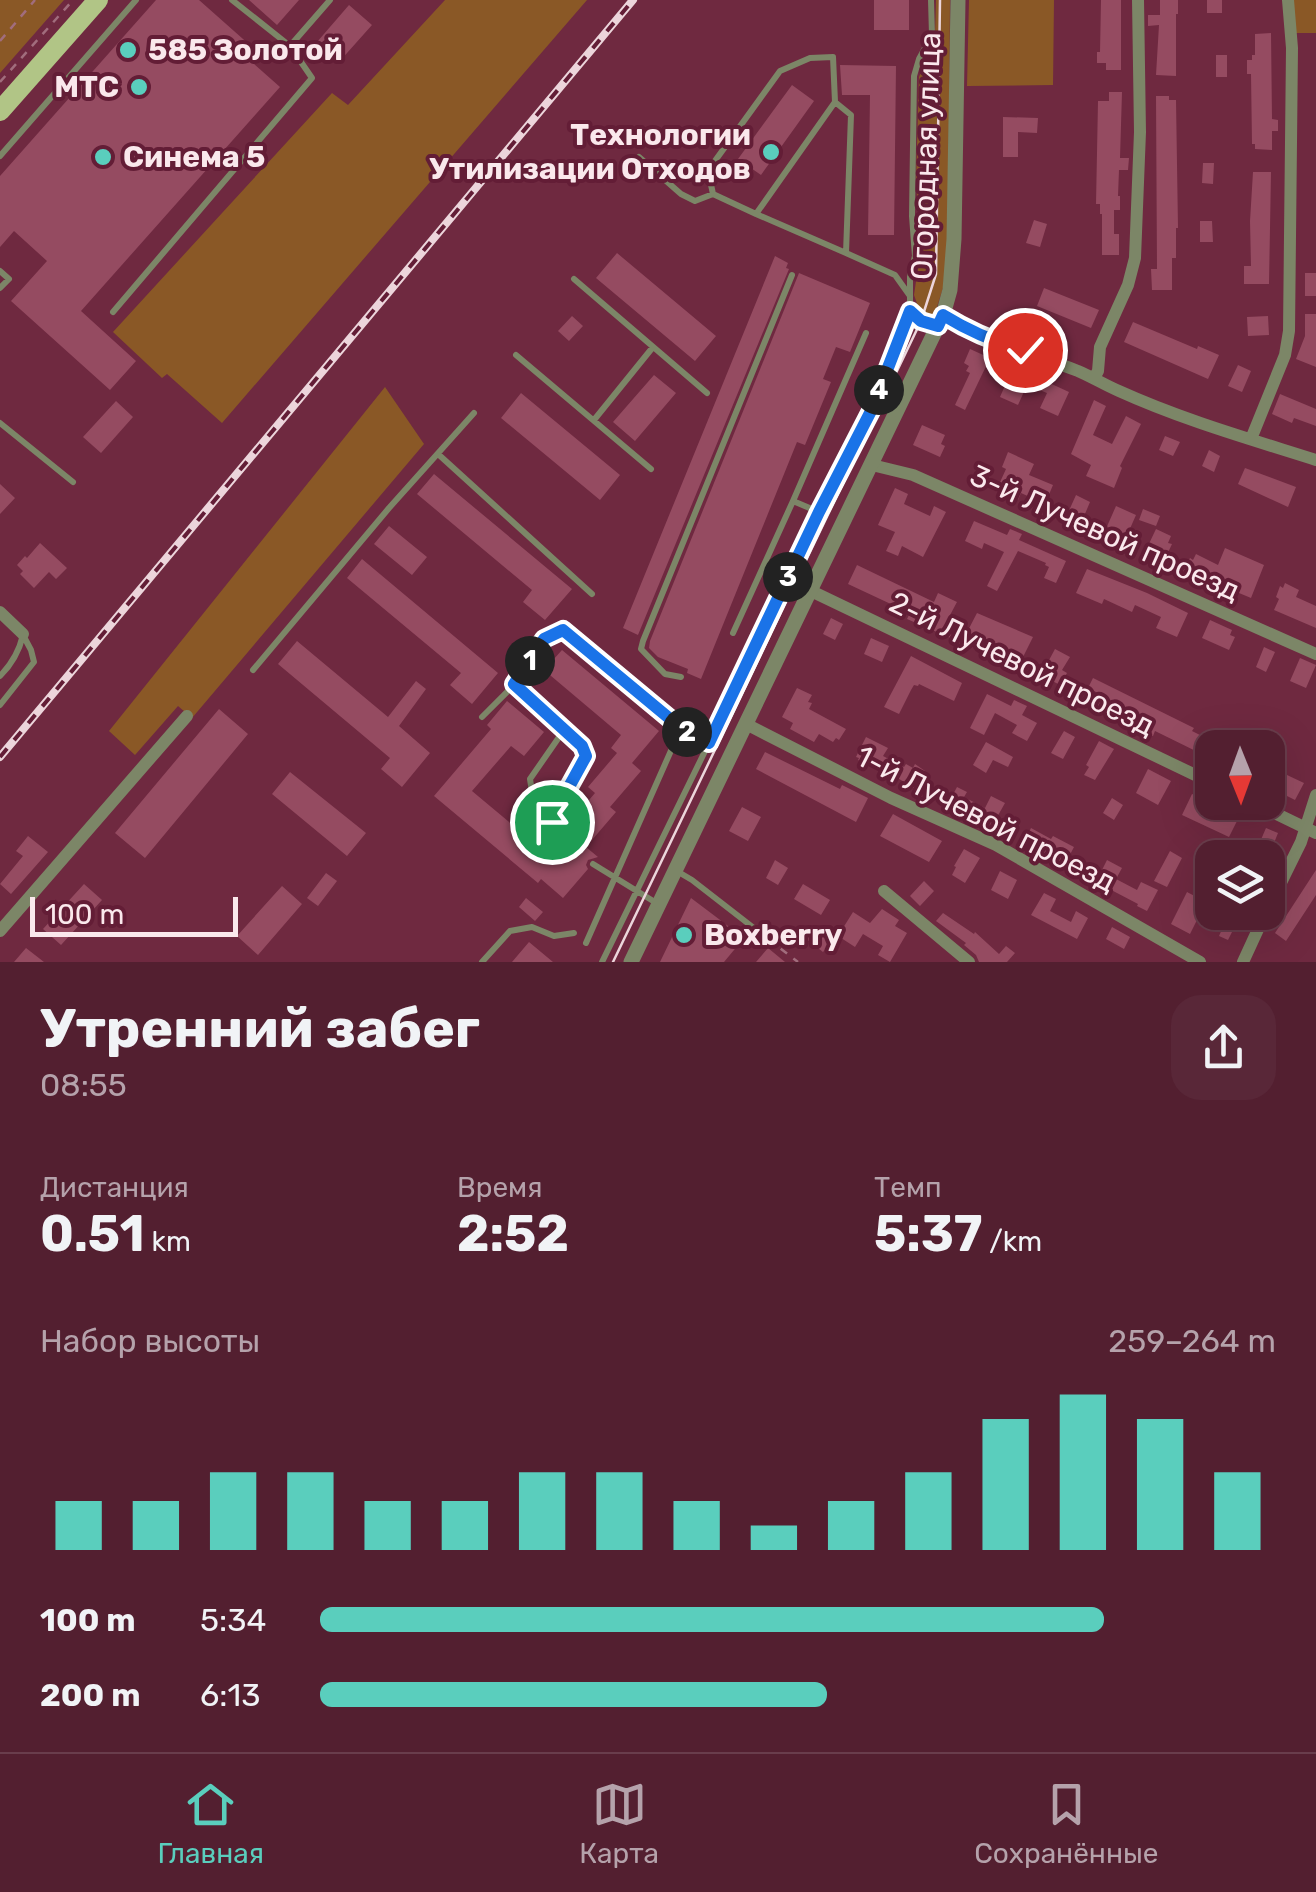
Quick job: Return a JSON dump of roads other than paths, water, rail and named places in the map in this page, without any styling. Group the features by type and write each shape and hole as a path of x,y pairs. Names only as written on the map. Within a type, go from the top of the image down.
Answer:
{"main road":[{"path":"0,112 98,0"}],"street":[{"name":"Огородная улица","path":"631,962 941,321 950,290 954,239 958,0"},
{"path":"1094,378 1100,347 1128,286 1135,258 1140,132 1138,0"},
{"path":"1251,439 1285,355 1288,331 1292,48 1288,0"},
{"path":"941,321 1025,350 1221,430 1316,460"},
{"name":"3-й Лучевой проезд","path":"872,465 913,476 1316,654"},
{"name":"2-й Лучевой проезд","path":"809,590 1195,775"},
{"path":"0,612 23,634"},
{"path":"0,931 186,716"},
{"name":"1-й Лучевой проезд","path":"746,724 996,846 1200,962"},
{"path":"1285,876 1311,830 1316,796"},
{"path":"1285,818 1311,830"},
{"path":"884,891 969,962"},
{"path":"1242,962 1258,930"}],"lane":[{"path":"0,156 136,0"},
{"path":"113,312 312,78 290,46 232,0"},
{"path":"290,46 330,0"},
{"path":"602,962 872,409 910,311 914,256 914,76 932,34 932,0"},
{"path":"712,194 712,165 780,71 810,58 833,57 834,102 756,214"},
{"path":"834,102 851,115 846,253"},
{"path":"638,157 682,194 696,200 712,194 895,275 910,297"},
{"path":"0,271 9,278 0,288"},
{"path":"681,677 666,674 641,649 643,641 792,275"},
{"path":"574,279 707,393"},
{"path":"910,311 921,321 941,321"},
{"path":"733,633 866,334"},
{"path":"594,420 653,347"},
{"path":"516,354 650,469"},
{"path":"254,670 474,413"},
{"path":"0,423 72,482"},
{"path":"438,454 592,594"},
{"path":"793,501 819,512"},
{"path":"482,717 514,684 544,639 563,630 681,728 709,743"},
{"path":"0,676 20,648 23,634"},
{"path":"0,705 34,662 23,634"},
{"path":"514,684 582,746 586,756 555,807 552,822 573,846"},
{"path":"586,943 681,728"},
{"path":"555,807 532,792 530,779 564,730"},
{"path":"593,864 659,905"},
{"path":"675,870 759,932"},
{"path":"482,962 510,931 532,928 554,936 574,934"}],"tram line":[{"path":"613,962 921,321 936,274 940,0"}],"railway":[{"path":"0,757 633,0"}],"place":[{"name":"585 Золотой","path":"128,50"},
{"name":"МТС","path":"139,87"},
{"name":"Технологии Утилизации Отходов","path":"771,152"},
{"name":"Синема 5","path":"103,157"},
{"name":"Boxberry","path":"684,935"}]}
